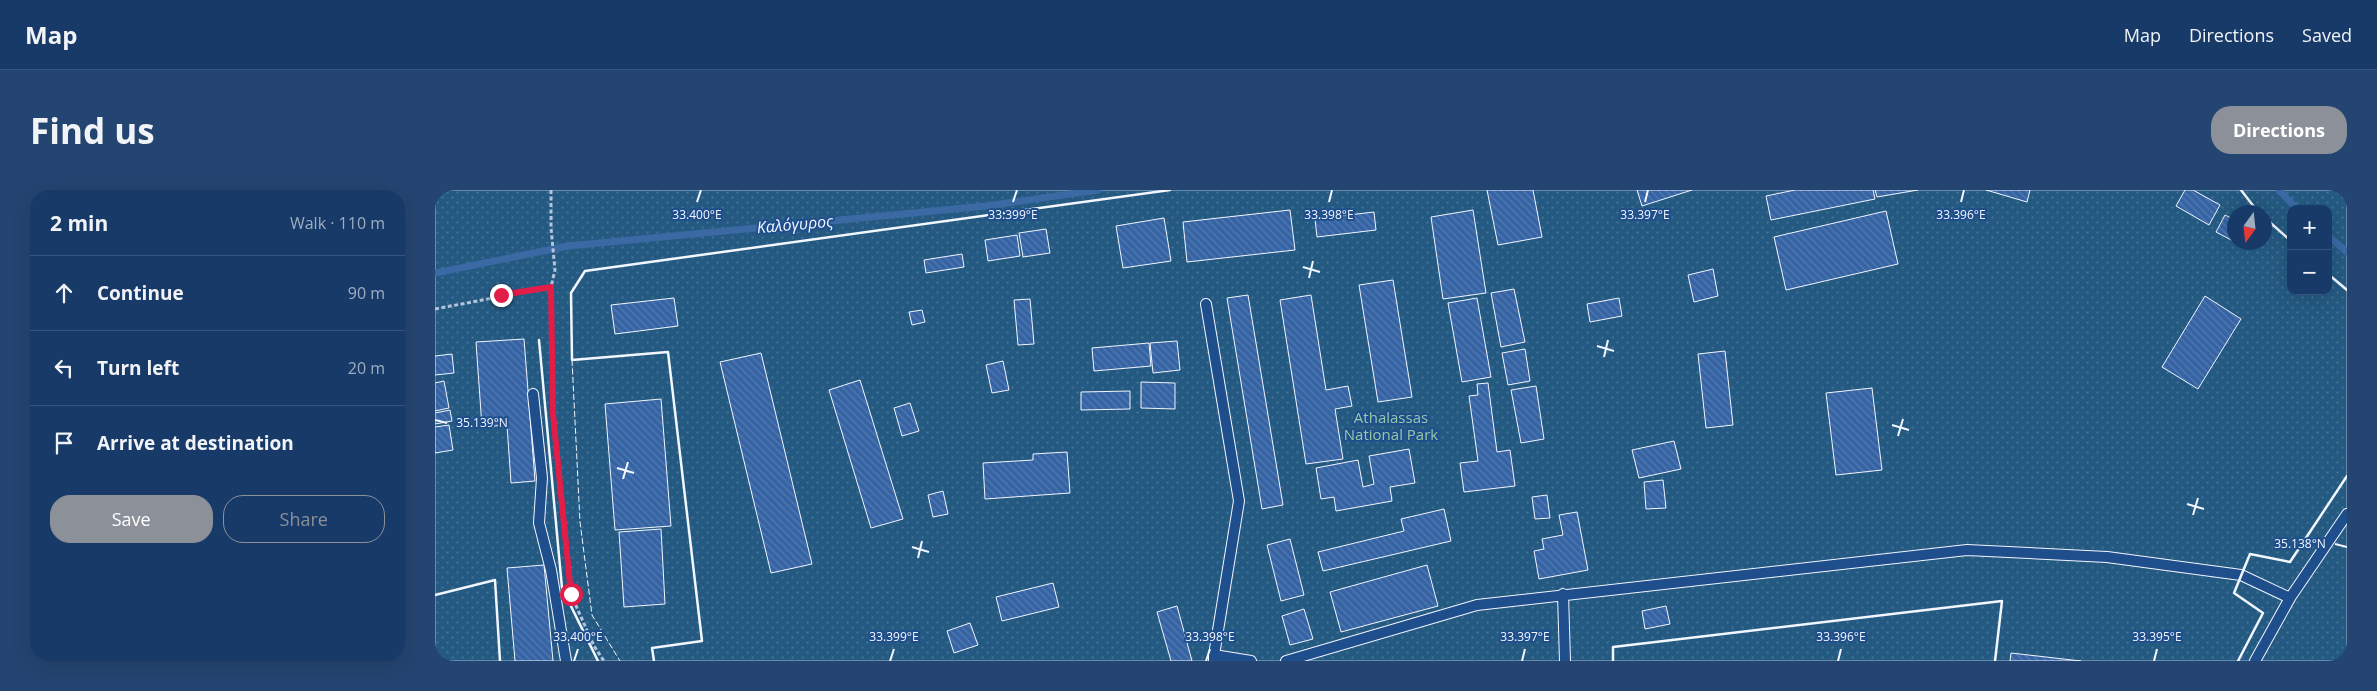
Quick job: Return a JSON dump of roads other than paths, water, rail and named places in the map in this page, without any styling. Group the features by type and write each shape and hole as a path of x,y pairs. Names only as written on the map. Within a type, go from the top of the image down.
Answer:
{"lane":[{"path":"1206,304 1239,501 1214,658 1251,661"},
{"path":"533,394 542,478 539,523 551,570 566,661"},
{"path":"2255,661 2290,598 2347,514"},
{"path":"1286,661 1477,605 1967,550 2107,557 2241,575 2290,598"},
{"path":"1563,594 1565,661"}],"waterway":[{"name":"Καλόγυρος","path":"435,273 568,246 986,206 1098,190"},
{"path":"2279,190 2293,205"},
{"path":"2332,239 2347,252"}],"park label":[{"name":"Athalassas National Park","path":"1391,426"}]}
